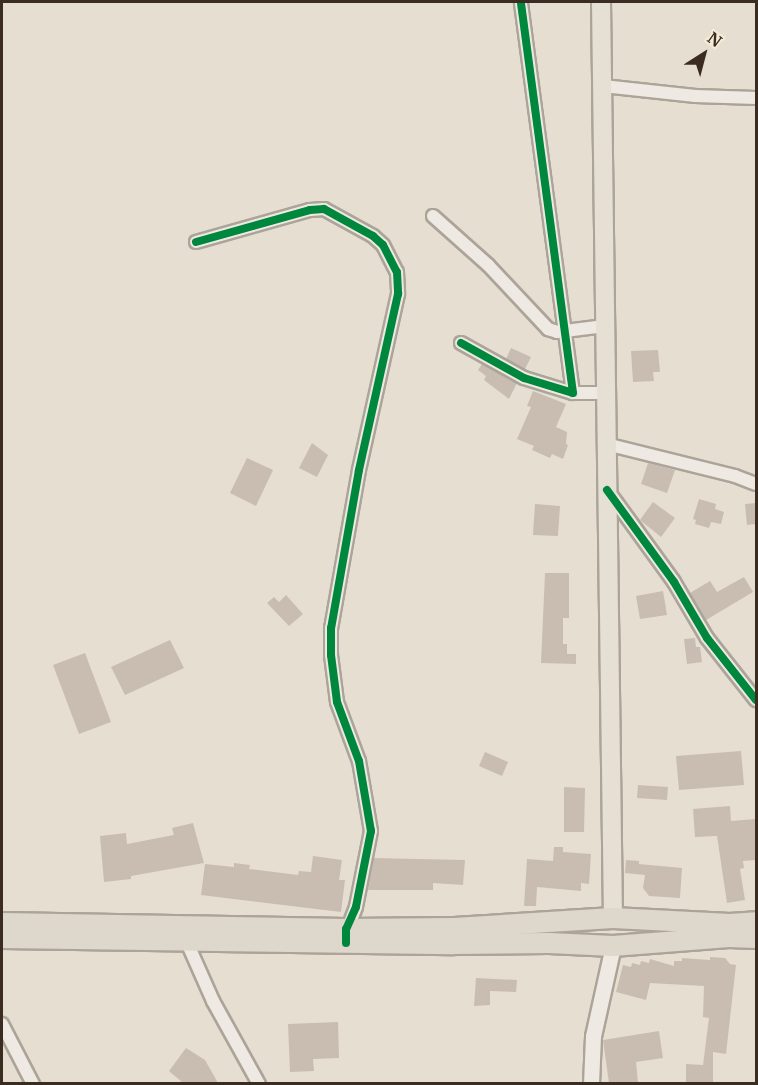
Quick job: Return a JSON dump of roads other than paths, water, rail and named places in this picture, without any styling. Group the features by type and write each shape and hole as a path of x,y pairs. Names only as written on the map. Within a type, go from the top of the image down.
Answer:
{"highway":[{"path":"453,936 576,920 613,918 643,919 729,931 756,938"},
{"path":"642,944 643,919"},
{"path":"575,944 573,935 576,920"},
{"path":"2,938 186,940 453,936 613,946 729,931 756,922"},
{"path":"2,923 346,936"}],"main road":[{"path":"596,3 603,86 613,918"}],"street":[{"path":"521,2 573,393"},
{"path":"603,86 695,96 756,98"},
{"path":"196,242 310,210 324,209 373,236 383,245 397,272 398,294 358,470 331,628 331,655 336,702 359,761 371,831 356,907 346,936"},
{"path":"434,216 488,265 545,326 557,332 605,326"},
{"path":"461,343 524,378 573,393 606,393"},
{"path":"606,444 735,476 756,484"},
{"path":"607,490 674,582 707,638 756,700"},
{"path":"186,940 213,1001 259,1083"},
{"path":"591,1083 593,1036 613,946"},
{"path":"2,1024 33,1083"}]}
